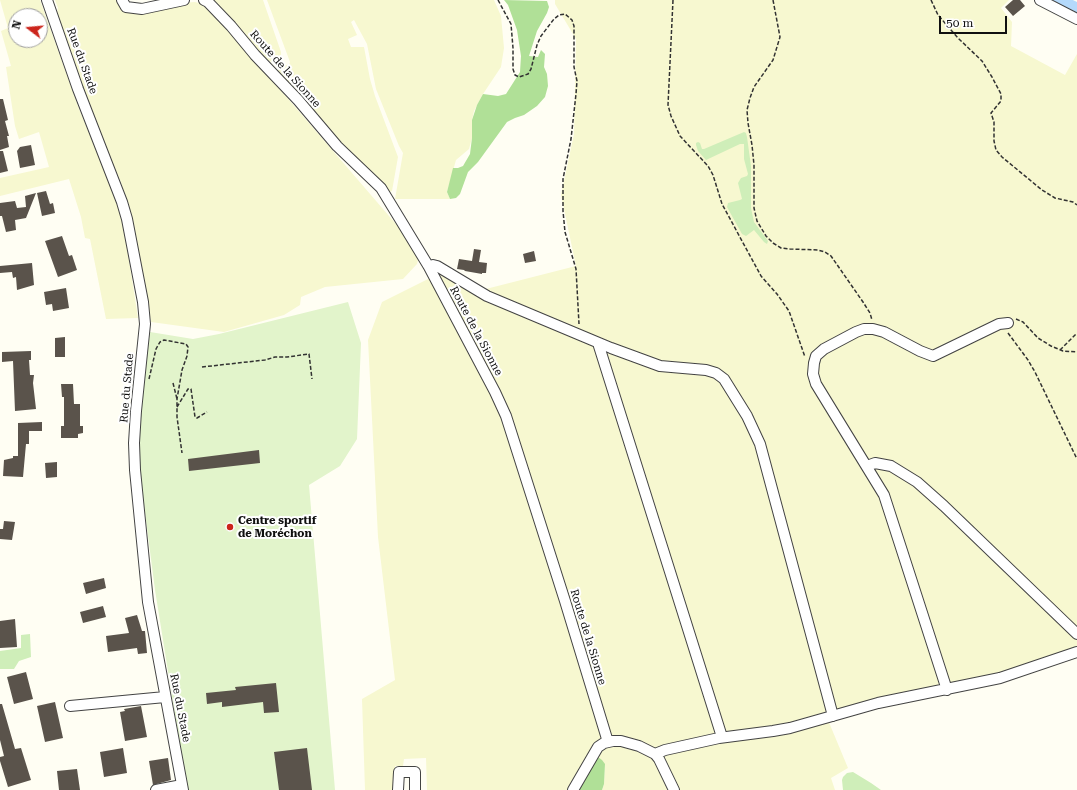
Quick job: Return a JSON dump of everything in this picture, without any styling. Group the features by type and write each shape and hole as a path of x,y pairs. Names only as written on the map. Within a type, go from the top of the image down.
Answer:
{"street":[{"name":"Rue du Stade","path":"47,0 78,89 122,202 127,219 143,302 145,324 134,443 135,470 148,602 182,788"},
{"path":"122,0 126,7 142,10 184,0"},
{"name":"Route de la Sionne","path":"204,0 208,2 231,26 255,55 298,100 337,146 381,188 429,267 494,388 506,416 608,742"},
{"path":"1040,0 1077,19"},
{"path":"429,267 433,265 437,266 487,296 598,343 660,366 714,372 724,379 753,428 762,449 833,716"},
{"path":"947,690 884,495 816,384 813,372 814,360 820,352 864,329 884,332 920,352 933,356 999,324 1008,323"},
{"path":"598,343 722,737"},
{"path":"867,466 875,463 891,466 905,473 917,482 1077,634"},
{"path":"655,754 665,750 722,737 778,730 878,703 1000,678 1077,652"},
{"path":"70,706 165,697"},
{"path":"573,790 600,745 617,741 644,748 655,754 659,759 674,790"},
{"path":"398,790 399,772 415,772 415,790"},
{"path":"156,790 182,788"}],"path":[{"path":"498,0 510,24 513,48 513,70 519,77 528,74 531,69 537,45 541,36 554,18 565,14 572,20 574,26 574,67 577,81 571,139 563,179 563,211 565,232 576,269 579,335"},
{"path":"673,0 668,105 671,116 680,136 708,166 713,175 722,204 761,276 777,294 789,311 810,371 813,372"},
{"path":"773,0 780,36 773,60 754,87 747,110 754,160 755,215 766,236 781,248 790,250 818,250 831,256 868,308 872,316 872,329"},
{"path":"931,0 938,15 958,38 982,61 1001,94 1002,100 991,113 994,122 994,141 996,150 1042,190 1055,198 1073,202 1077,205"},
{"path":"1077,352 1060,350 1051,346 1038,338 1020,320 1011,320 1006,328 1036,372 1077,459"},
{"path":"1060,350 1077,333"},
{"path":"147,383 150,378 156,349 160,342 164,340 183,343 188,347 177,399 177,417 182,453"},
{"path":"202,367 265,360 274,357 309,354 312,379"},
{"path":"173,383 177,399"},
{"path":"177,407 188,389 191,389 195,417 197,418 207,412"}],"green space":[{"path":"0,0 40,0 43,8 8,8 8,28"},
{"path":"55,0 119,0 122,8 195,2 202,4 216,15 420,252 417,264 403,279 325,287 301,297 300,305 284,315 224,332 151,322 132,224 121,182 103,143 56,17 58,8"},
{"path":"210,0 263,0 281,52 281,56 272,62 267,60"},
{"path":"267,0 494,0 501,16 504,48 501,67 483,94 474,111 472,120 472,138 469,149 456,160 447,192 450,199 395,199 403,153 376,89 367,44 354,20 351,22 357,35 348,39 351,47 364,47 375,96 398,157 392,191 389,192 337,140 279,75 277,71 281,65 289,65 290,62"},
{"path":"504,0 547,1 549,7 537,31 529,56 538,57 541,50 545,54 544,67 547,74 548,86 545,97 537,106 524,115 507,122 478,162 468,172 460,194 456,198 450,199 447,192 453,168 463,166 470,154 472,120 477,105 483,94 498,96 506,94 520,72 521,56 517,30 508,5"},
{"path":"555,0 1009,0 1001,8 1012,22 1011,46 1065,75 1077,54 1077,648 974,682 940,687 828,720 848,768 831,778 835,790 602,790 604,784 605,764 578,790 427,790 426,758 404,759 403,766 395,766 395,790 365,790 362,699 395,680 378,537 368,340 382,302 442,272 478,291 576,266 561,195 574,134 576,39 555,4"},
{"path":"48,22 79,109 105,171 120,213 138,318 106,319 90,239 85,238 81,217 69,179 0,196 0,178 49,167 39,132 19,139 15,126 6,67 11,66 1,31 8,28 8,48 48,48"},
{"path":"744,132 746,133 747,137 751,166 751,208 754,222 768,241 767,244 754,230 746,236 742,234 727,207 728,203 742,199 738,183 741,178 747,176 748,174 744,159 744,144 740,144 706,160 698,151 696,145 698,142 700,143 702,149 704,149"},
{"name":"Centre sportif de Moréchon","path":"348,302 361,343 357,439 340,466 309,485 335,790 187,790 155,590 139,466 140,415 150,332 193,339"},
{"path":"30,634 31,657 19,661 14,669 0,669 0,651 21,648 21,635"},
{"path":"598,757 605,764 604,784 602,790 578,790"},
{"path":"853,772 881,790 843,790 843,777 847,773"}],"building":[{"path":"1013,0 1020,0 1025,6 1013,16 1005,7"},
{"path":"0,99 3,99 8,120 5,121 9,136 7,136 9,147 0,150"},
{"path":"31,145 35,165 20,168 17,151 20,147"},
{"path":"0,151 3,151 8,171 0,173"},
{"path":"46,191 50,204 53,203 55,213 42,216 37,193"},
{"path":"36,193 26,218 15,220 16,230 6,232 2,216 0,216 0,203 15,201 17,208 26,207 25,196"},
{"path":"62,236 69,256 72,255 77,270 58,277 45,241"},
{"path":"474,249 481,250 479,262 487,263 486,273 482,274 457,269 459,259 472,261"},
{"path":"534,251 536,261 525,263 523,254"},
{"path":"32,263 34,285 17,290 16,277 13,278 12,272 0,273 0,266"},
{"path":"66,288 69,308 53,311 52,304 46,305 44,292"},
{"path":"65,337 65,357 55,357 55,338"},
{"path":"31,351 31,360 29,360 30,375 34,375 33,383 36,409 15,411 13,361 2,362 2,352"},
{"path":"61,384 73,384 74,404 80,404 80,426 83,426 83,433 78,434 78,438 61,438 61,426 64,426 64,397 62,397"},
{"path":"42,422 42,431 29,431 29,444 26,444 23,477 3,476 4,460 13,458 13,456 18,456 18,423"},
{"path":"259,450 260,463 189,471 188,459"},
{"path":"57,462 57,477 46,478 45,463"},
{"path":"4,521 15,522 12,540 0,539 0,529 3,529"},
{"path":"104,578 106,588 86,594 83,583"},
{"path":"103,606 106,617 83,623 80,612"},
{"path":"137,615 142,631 145,631 147,653 138,654 137,648 108,652 106,636 129,633 125,618"},
{"path":"15,619 17,647 0,648 0,621"},
{"path":"26,672 33,699 14,704 7,677"},
{"path":"276,683 279,712 264,713 263,702 222,707 222,702 207,704 206,693 236,690 235,687"},
{"path":"55,702 63,738 45,742 37,706"},
{"path":"0,704 2,704 15,749 21,748 31,780 8,787 0,761 0,757 4,756 0,740"},
{"path":"141,706 147,737 125,741 120,712 125,711 124,709"},
{"path":"123,748 127,773 104,777 100,752"},
{"path":"307,748 312,790 279,790 274,752"},
{"path":"168,758 171,780 153,785 149,761"},
{"path":"77,769 80,790 59,790 57,771"}],"waterway":[{"path":"1055,0 1077,11"}],"place":[{"name":"Centre sportif de Moréchon","path":"230,527"}]}
